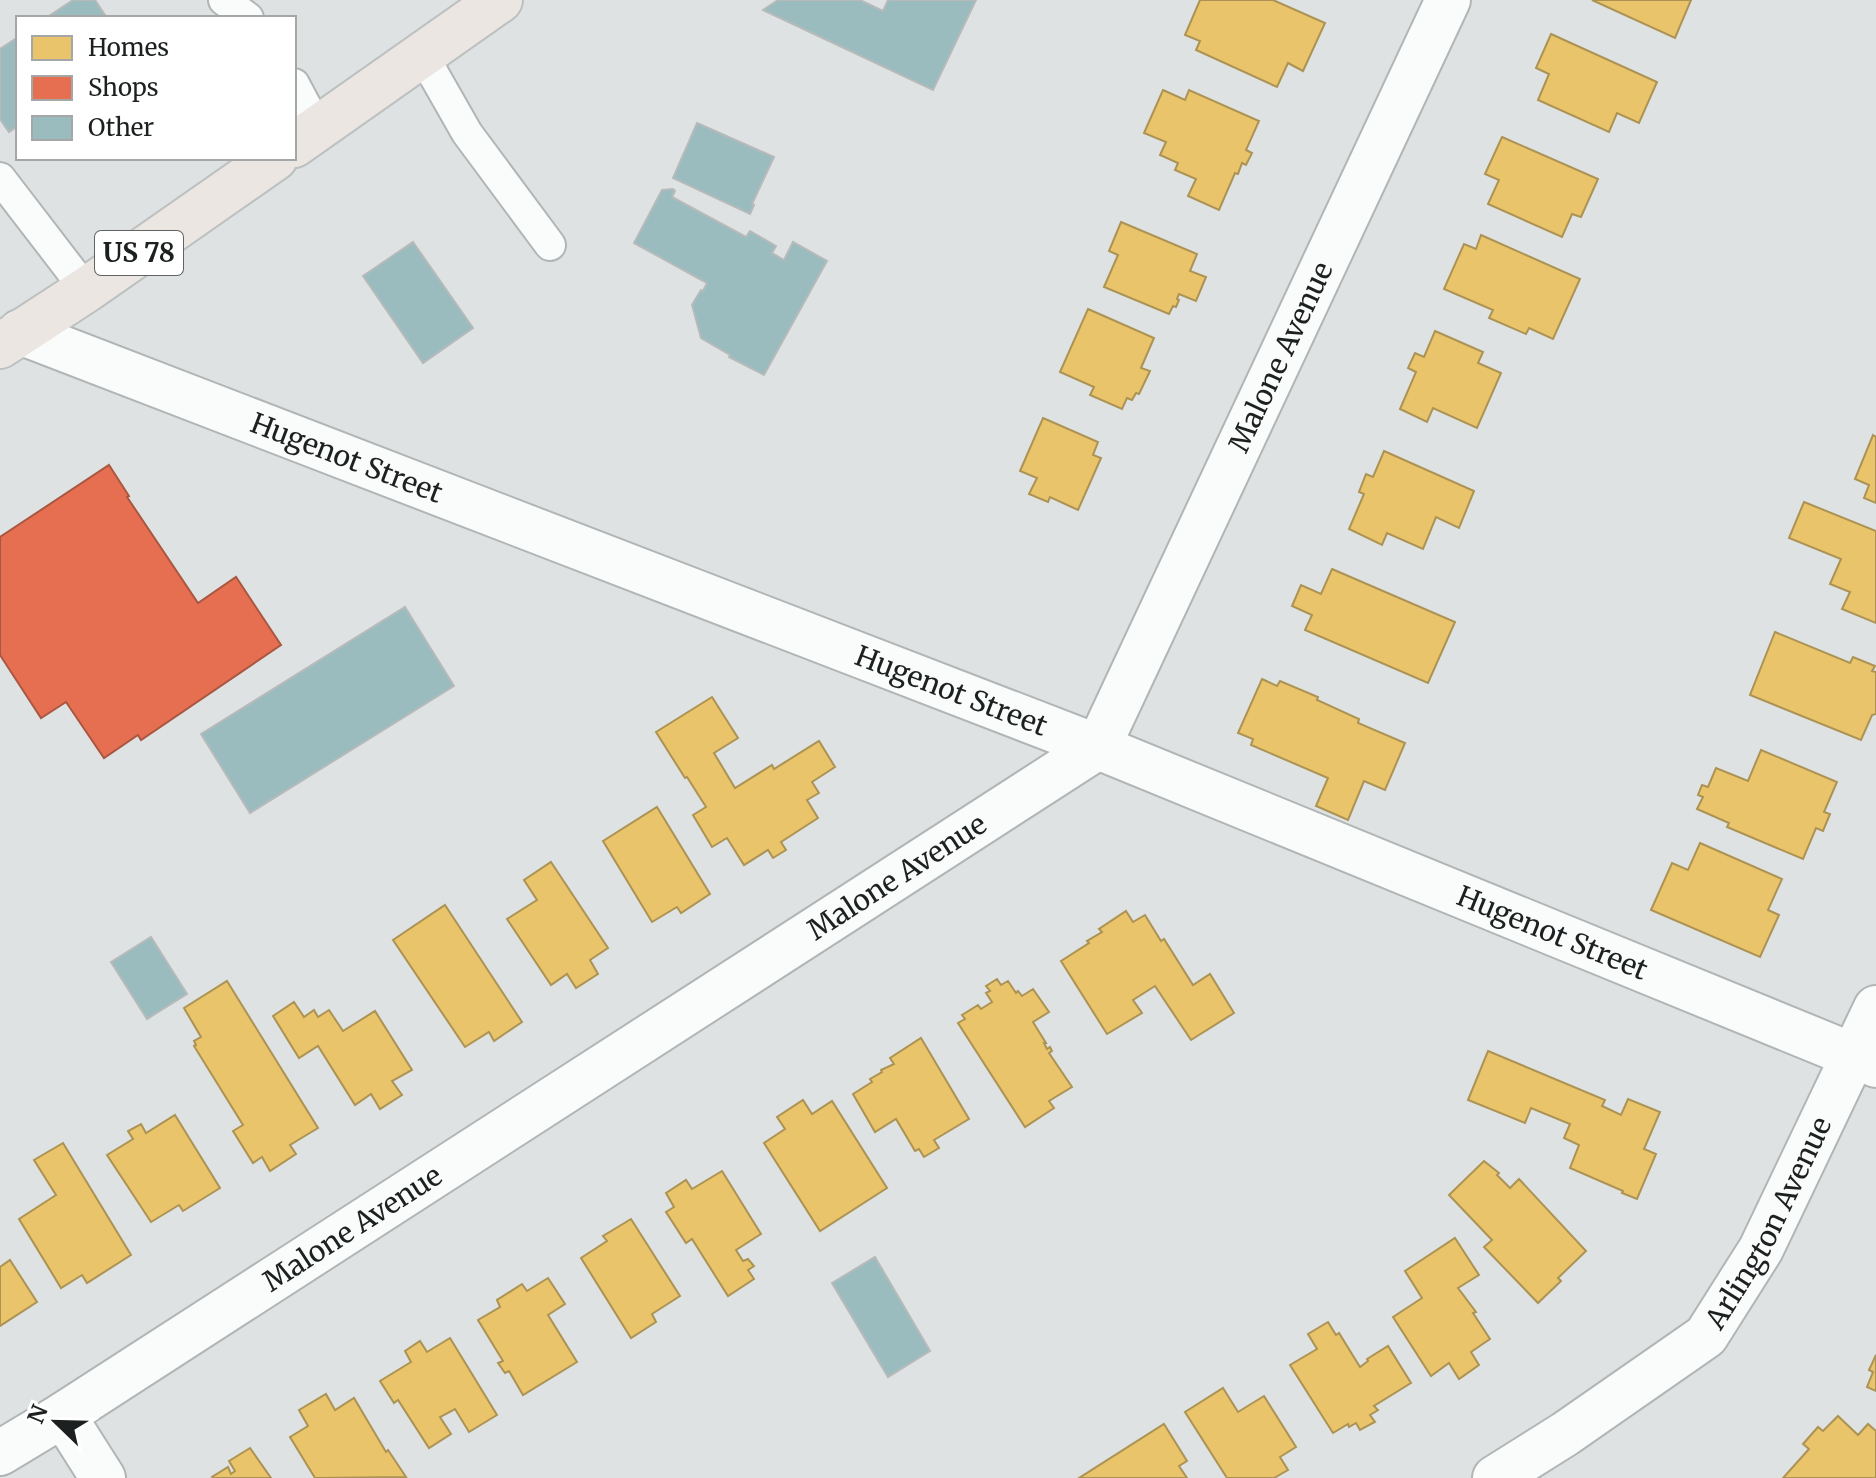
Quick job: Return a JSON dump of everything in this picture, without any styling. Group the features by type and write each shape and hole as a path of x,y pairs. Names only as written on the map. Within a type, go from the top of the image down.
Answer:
{"main road":[{"path":"306,137 500,0"},
{"name":"US 78","path":"10,339 272,160"}],"street":[{"name":"Malone Avenue","path":"0,1453 1098,747 1448,0"},
{"name":"Hugenot Street","path":"10,339 1098,747 1865,1061"},
{"name":"Arlington Avenue","path":"1495,1478 1565,1434 1706,1336 1761,1249 1865,1061 1876,1008"},
{"path":"63,1415 103,1478"}],"lane":[{"path":"224,0 245,16"},
{"path":"422,54 467,133 550,245"},
{"path":"296,93 306,137"},
{"path":"0,178 86,290"}],"building: Homes":[{"path":"1200,0 1273,0 1325,23 1303,71 1288,63 1277,87 1196,50 1200,41 1185,35"},
{"path":"1592,0 1691,0 1675,38"},
{"path":"1551,34 1657,82 1639,123 1617,113 1609,132 1538,100 1549,74 1536,68"},
{"path":"1163,90 1185,100 1189,90 1259,121 1246,150 1252,153 1246,165 1242,163 1238,174 1235,173 1219,210 1188,196 1196,179 1175,170 1178,163 1160,155 1166,142 1144,133"},
{"path":"1502,137 1598,179 1581,217 1572,214 1562,237 1488,204 1499,180 1485,174"},
{"path":"1121,222 1197,254 1190,271 1206,277 1196,301 1179,294 1176,307 1173,306 1169,314 1104,287 1118,255 1109,251"},
{"path":"1481,235 1580,279 1553,339 1529,328 1526,334 1489,318 1493,310 1444,289 1464,244 1476,249"},
{"path":"1088,309 1154,338 1141,368 1150,371 1139,394 1136,393 1132,400 1127,398 1122,409 1090,395 1094,387 1060,372"},
{"path":"1435,331 1483,352 1478,363 1501,373 1477,428 1433,408 1427,422 1400,409 1416,372 1408,368 1415,353 1424,357"},
{"path":"1043,418 1098,442 1093,455 1101,458 1078,510 1050,497 1048,502 1029,494 1037,478 1020,471"},
{"path":"1873,435 1876,437 1876,503 1864,498 1869,485 1855,479"},
{"path":"1384,451 1474,491 1459,528 1436,517 1423,549 1387,533 1382,545 1349,529 1364,494 1359,492 1366,474 1373,477"},
{"path":"1804,502 1876,531 1876,623 1842,609 1850,592 1830,584 1841,559 1789,538"},
{"path":"1332,569 1455,622 1428,683 1305,630 1312,615 1292,606 1301,585 1321,594"},
{"path":"1775,632 1850,663 1853,657 1875,666 1872,671 1876,672 1876,714 1872,715 1861,740 1750,695"},
{"path":"1262,679 1277,686 1280,681 1318,697 1317,700 1359,719 1358,723 1405,743 1385,790 1364,781 1348,820 1316,806 1328,778 1251,745 1253,739 1238,733"},
{"path":"712,697 738,738 714,753 735,788 772,765 774,769 819,741 835,767 812,782 819,793 807,800 818,818 781,842 786,850 773,858 768,850 744,865 727,838 712,847 693,815 706,807 656,732"},
{"path":"1761,750 1837,782 1824,812 1830,814 1823,831 1816,828 1803,859 1727,827 1729,823 1697,809 1703,797 1698,795 1702,785 1708,787 1716,768 1748,781"},
{"path":"657,807 710,894 681,913 677,907 652,922 603,841"},
{"path":"1700,843 1782,879 1768,910 1779,915 1760,957 1651,910 1672,863 1688,870"},
{"path":"551,862 608,948 590,960 598,974 576,988 567,974 551,985 507,919 537,900 524,880"},
{"path":"445,905 522,1022 494,1041 489,1032 465,1047 393,940"},
{"path":"1126,911 1133,922 1145,915 1193,985 1210,974 1234,1013 1191,1040 1155,986 1133,1000 1142,1013 1107,1034 1061,961 1089,943 1087,941 1102,932 1099,929"},
{"path":"997,979 1001,985 1008,981 1022,996 1033,989 1049,1012 1033,1022 1072,1087 1049,1101 1054,1108 1025,1127 958,1023 965,1019 962,1015 978,1005 981,1009 992,1002 986,993 990,991 986,986"},
{"path":"227,981 318,1128 290,1145 296,1154 270,1171 262,1157 253,1163 233,1131 243,1125 194,1046 194,1041 201,1037 184,1008"},
{"path":"294,1002 304,1017 314,1010 318,1017 329,1010 343,1031 375,1011 412,1070 392,1081 402,1095 380,1109 371,1094 355,1105 318,1046 299,1058 273,1016"},
{"path":"921,1038 969,1119 934,1140 939,1148 924,1157 919,1149 915,1151 896,1119 875,1132 853,1094 872,1082 870,1079 881,1070 894,1064 890,1058"},
{"path":"1488,1051 1605,1100 1602,1106 1621,1115 1628,1099 1660,1112 1644,1149 1656,1154 1637,1199 1570,1168 1579,1145 1564,1138 1570,1124 1531,1108 1525,1123 1468,1100"},
{"path":"803,1100 812,1114 832,1101 887,1188 820,1231 764,1143 785,1129 777,1117"},
{"path":"175,1115 220,1188 183,1211 179,1205 151,1222 107,1155 133,1139 128,1131 141,1124 146,1133"},
{"path":"63,1143 131,1255 87,1283 82,1275 61,1288 19,1219 56,1195 34,1160"},
{"path":"1484,1161 1499,1173 1497,1175 1510,1188 1519,1179 1586,1251 1538,1303 1484,1247 1492,1240 1449,1195"},
{"path":"722,1171 761,1234 736,1250 743,1261 748,1259 754,1266 748,1270 754,1279 728,1296 692,1239 686,1243 666,1212 674,1207 666,1193 686,1180 692,1189"},
{"path":"631,1219 680,1296 652,1314 656,1322 631,1338 581,1258 607,1241 603,1236"},
{"path":"1455,1238 1479,1275 1458,1288 1476,1312 1473,1313 1490,1339 1471,1352 1479,1365 1459,1379 1449,1363 1431,1376 1393,1317 1422,1298 1405,1271"},
{"path":"10,1260 37,1302 0,1326 0,1267"},
{"path":"548,1278 565,1304 548,1315 577,1362 523,1395 509,1371 505,1373 498,1363 503,1361 478,1320 500,1307 497,1300 522,1284 527,1291"},
{"path":"1328,1322 1336,1335 1339,1333 1360,1367 1388,1346 1411,1383 1374,1406 1378,1410 1370,1415 1375,1422 1360,1430 1356,1423 1333,1433 1290,1365 1317,1349 1308,1334"},
{"path":"450,1338 497,1415 469,1432 455,1409 440,1417 451,1434 429,1448 398,1400 394,1403 380,1381 411,1362 405,1351 420,1341 427,1352"},
{"path":"1876,1355 1876,1391 1867,1387 1873,1372 1869,1370"},
{"path":"1223,1388 1238,1412 1264,1396 1296,1447 1280,1457 1288,1470 1274,1478 1227,1478 1185,1412"},
{"path":"326,1394 335,1410 354,1398 386,1452 388,1450 406,1477 315,1478 290,1437 308,1426 299,1410"},
{"path":"1838,1416 1858,1435 1868,1424 1876,1431 1876,1478 1783,1478 1809,1449 1803,1444 1818,1427 1823,1431"},
{"path":"1164,1424 1187,1461 1179,1466 1187,1478 1079,1478"},
{"path":"250,1448 271,1478 212,1477 228,1467 231,1474 235,1471 229,1461"}],"building: Shops":[{"path":"109,465 198,603 236,577 281,645 141,740 138,735 104,758 66,702 41,718 0,655 0,537"}],"building: Other":[{"path":"73,0 95,0 106,16 49,16"},
{"path":"778,0 860,0 883,11 888,0 976,0 933,90 763,10"},
{"path":"16,38 16,127 9,132 0,119 0,49"},
{"path":"697,123 774,157 750,214 673,178"},
{"path":"673,189 672,197 746,237 750,231 776,246 772,253 784,260 793,242 827,261 764,375 701,338 692,305 707,283 634,243 662,190"},
{"path":"413,242 473,328 423,363 363,276"},
{"path":"405,607 454,686 250,813 201,734"},
{"path":"151,937 187,994 147,1019 111,962"},
{"path":"875,1257 930,1351 888,1377 832,1283"}]}
